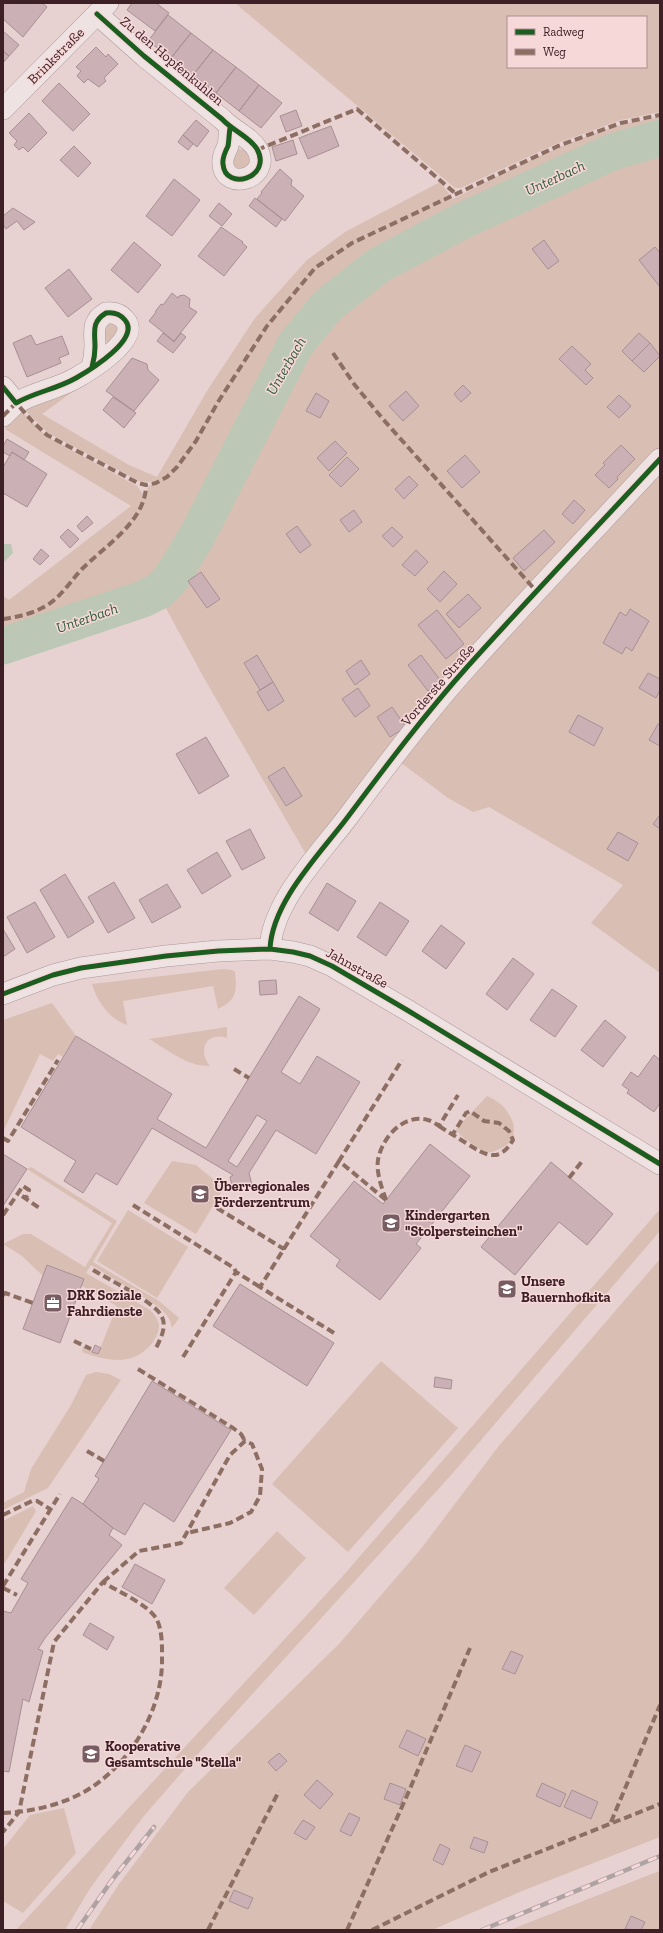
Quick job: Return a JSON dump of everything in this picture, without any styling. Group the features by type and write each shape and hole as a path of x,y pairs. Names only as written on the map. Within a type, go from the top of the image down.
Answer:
{"street":[{"name":"Brinkstraße","path":"3,109 103,8"},
{"name":"Zu den Hopfenkuhlen","path":"103,8 144,56 222,119 230,128"},
{"path":"7,402 28,396 76,378 92,367"},
{"name":"Vorderste Straße","path":"270,949 271,934 275,920 289,895 408,739 467,667 660,459"},
{"name":"Jahnstraße","path":"3,994 53,974 86,967 218,951 270,949 310,956 332,966 660,1164"}],"shaded area":[{"path":"235,3 660,3 660,112 621,120 558,143 461,188 455,188"},
{"path":"660,117 660,973 591,923 623,885 489,807 473,812 448,798 400,762 307,856 204,678 163,603 3,660 3,596 9,600 131,506 5,429 20,410 46,436 137,486 143,494 154,481 139,481 48,433 23,408 75,390 42,414 129,465 157,477 207,391 255,318 307,260 345,232 440,182 453,199 493,178 557,148 626,124"},
{"path":"238,149 249,152 252,166 235,171 230,157"},
{"path":"107,321 122,328 111,343 104,341 99,331"},
{"path":"3,544 11,544 13,553 3,563"},
{"path":"223,969 232,970 235,972 236,985 236,990 232,998 224,1006 218,1009 213,986 123,1001 127,1025 109,1014 97,997 92,984"},
{"path":"52,1003 76,1036 63,1057 58,1054 53,1061 40,1054 3,1132 3,1020"},
{"path":"227,1027 227,1038 214,1037 206,1044 204,1054 210,1066 202,1066 186,1061 149,1039"},
{"path":"487,1096 503,1106 513,1122 514,1130 512,1138 507,1145 494,1151 485,1152 466,1140 456,1129"},
{"path":"172,1161 196,1165 224,1188 196,1234 144,1203"},
{"path":"31,1167 117,1221 93,1262 159,1301 179,1318 172,1328 167,1315 156,1305 91,1265 86,1273 150,1310 157,1319 159,1325 156,1337 144,1352 133,1358 116,1360 82,1352 83,1346 98,1354 117,1306 82,1286 84,1279 47,1265 43,1276 22,1256 3,1244 23,1234 31,1234 85,1267 112,1223 27,1169"},
{"path":"660,1209 660,1231 452,1474 197,1755 143,1817 91,1887 65,1930 16,1930 342,1577"},
{"path":"128,1210 188,1247 157,1298 97,1261"},
{"path":"660,1259 660,1837 522,1891 432,1930 89,1930 119,1884 188,1792 339,1644 420,1550 498,1447"},
{"path":"381,1361 458,1428 348,1552 272,1484"},
{"path":"96,1372 109,1374 121,1380 48,1488 3,1510 3,1503 24,1492 31,1469 71,1405 86,1375"},
{"path":"33,1506 36,1511 3,1566 3,1521"},
{"path":"277,1531 306,1558 254,1615 224,1588"},
{"path":"64,1808 76,1853 23,1913 3,1901 3,1849 30,1815"},
{"path":"660,1871 660,1930 510,1930 649,1875"}],"building":[{"path":"3,3 42,3 47,7 23,37 3,19"},
{"path":"132,3 156,3 169,13 155,31 127,10"},
{"path":"168,15 191,33 171,58 148,41"},
{"path":"3,31 19,45 9,56 3,51"},
{"path":"191,33 213,50 193,75 171,58"},
{"path":"96,47 106,57 108,54 118,64 104,78 106,81 99,87 88,79 84,83 77,76 81,71 76,67"},
{"path":"213,50 236,67 216,93 193,75"},
{"path":"3,51 9,56 3,63"},
{"path":"236,67 259,85 239,111 216,93"},
{"path":"59,83 90,114 73,131 42,101"},
{"path":"259,85 282,103 261,128 239,111"},
{"path":"296,110 302,126 286,132 280,116"},
{"path":"29,113 47,133 28,152 23,147 19,150 14,145 17,141 9,133"},
{"path":"196,120 209,131 197,147 183,135"},
{"path":"331,126 339,146 308,159 299,138"},
{"path":"183,135 193,144 188,150 178,142"},
{"path":"293,140 297,154 276,161 272,147"},
{"path":"74,146 91,163 78,177 60,160"},
{"path":"280,169 292,180 291,185 304,196 285,221 257,199"},
{"path":"174,179 200,200 172,236 146,216"},
{"path":"255,198 282,219 276,227 249,206"},
{"path":"219,203 232,214 222,226 209,216"},
{"path":"13,208 35,222 24,230 17,221 6,229 3,225 3,216"},
{"path":"221,227 243,242 242,243 247,247 224,276 198,256"},
{"path":"544,240 559,261 548,269 532,249"},
{"path":"134,242 161,265 138,293 111,270"},
{"path":"655,247 660,253 660,287 639,260"},
{"path":"69,269 92,299 68,317 45,288"},
{"path":"172,293 178,298 179,296 184,295 190,299 189,307 197,312 174,341 149,321 161,304 163,305"},
{"path":"163,333 174,342 181,333 186,337 173,353 157,341"},
{"path":"639,333 650,343 632,361 622,351"},
{"path":"31,335 36,345 62,336 69,354 59,358 61,363 27,377 13,343"},
{"path":"650,343 660,356 644,372 632,361"},
{"path":"572,346 591,364 585,370 593,378 586,385 559,359"},
{"path":"132,358 147,364 148,370 159,380 134,411 106,391"},
{"path":"463,385 471,393 461,402 454,394"},
{"path":"406,391 419,406 403,421 389,406"},
{"path":"316,393 329,401 320,418 306,411"},
{"path":"619,395 631,406 619,418 607,407"},
{"path":"113,397 136,413 124,428 103,410"},
{"path":"7,439 29,452 24,460 12,452 10,456 3,452 3,446"},
{"path":"335,441 347,453 329,471 317,458"},
{"path":"621,445 635,459 617,477 618,479 609,488 595,475 605,465 603,463"},
{"path":"12,452 47,474 27,507 3,493 3,467"},
{"path":"465,455 480,472 462,488 447,471"},
{"path":"347,457 359,469 341,487 329,475"},
{"path":"409,476 418,485 404,499 395,489"},
{"path":"574,500 585,510 573,524 562,514"},
{"path":"354,510 362,522 349,532 340,520"},
{"path":"87,516 93,523 82,532 77,526"},
{"path":"297,526 311,545 300,553 286,534"},
{"path":"392,527 403,537 393,547 382,536"},
{"path":"68,529 79,539 70,548 60,537"},
{"path":"544,530 555,542 524,571 513,558"},
{"path":"41,549 49,556 40,565 33,559"},
{"path":"416,550 428,562 415,576 402,565"},
{"path":"444,571 457,584 440,602 427,589"},
{"path":"201,572 220,599 207,608 188,581"},
{"path":"468,594 481,608 459,628 446,614"},
{"path":"630,609 649,621 632,651 626,647 622,654 603,643 620,612 626,616"},
{"path":"437,610 464,644 446,659 418,625"},
{"path":"257,655 273,682 260,690 244,663"},
{"path":"421,655 441,681 428,691 408,665"},
{"path":"361,660 370,674 355,685 346,671"},
{"path":"648,673 660,679 660,690 656,698 639,688"},
{"path":"273,682 284,701 268,711 257,692"},
{"path":"358,688 370,706 355,717 342,699"},
{"path":"392,707 406,727 390,737 377,717"},
{"path":"578,715 603,728 594,746 569,732"},
{"path":"658,724 660,725 660,746 649,740"},
{"path":"206,737 229,776 199,794 176,754"},
{"path":"284,767 302,796 286,806 268,777"},
{"path":"660,815 660,829 653,824"},
{"path":"250,829 265,858 242,870 226,841"},
{"path":"618,832 638,843 628,861 607,849"},
{"path":"217,852 231,876 202,894 187,870"},
{"path":"65,874 94,922 68,938 40,890"},
{"path":"114,882 135,918 108,933 88,897"},
{"path":"327,883 356,901 338,931 309,913"},
{"path":"167,884 181,907 152,923 139,900"},
{"path":"35,902 55,937 27,953 7,917"},
{"path":"380,902 409,921 386,956 357,937"},
{"path":"441,925 465,943 446,969 422,951"},
{"path":"3,929 15,949 3,957"},
{"path":"513,958 534,974 507,1010 486,994"},
{"path":"276,980 277,994 260,995 259,981"},
{"path":"552,989 577,1006 555,1037 530,1020"},
{"path":"299,996 320,1009 281,1072 300,1084 317,1056 360,1082 316,1154 276,1130 249,1173 252,1185 233,1190 230,1177 233,1175 152,1128 117,1185 96,1173 83,1193 64,1181 76,1161 21,1127 76,1036 172,1094 157,1119 206,1148","holes":["257,1115 267,1121 237,1167 228,1161"]},
{"path":"605,1020 626,1037 603,1067 581,1050"},
{"path":"654,1055 660,1060 660,1103 654,1112 627,1093 629,1090 622,1085 631,1072 638,1077"},
{"path":"430,1144 470,1176 416,1244 421,1248 380,1300 336,1266 340,1260 310,1236 354,1181 383,1204"},
{"path":"3,1154 27,1169 3,1206"},
{"path":"551,1162 613,1214 587,1245 559,1222 515,1275 481,1247"},
{"path":"47,1265 84,1279 60,1343 23,1329"},
{"path":"240,1284 334,1343 307,1386 213,1326"},
{"path":"95,1345 101,1348 98,1354 92,1352"},
{"path":"435,1377 452,1380 451,1389 434,1387"},
{"path":"152,1381 231,1430 174,1522 144,1503 125,1535 113,1528 83,1504 99,1479 95,1476"},
{"path":"72,1497 113,1528 109,1535 122,1545 45,1638 38,1649 43,1651 29,1702 23,1699 9,1772 3,1771 3,1611 11,1613 28,1583 21,1579"},
{"path":"135,1564 165,1580 152,1604 122,1587"},
{"path":"90,1623 114,1637 107,1650 83,1635"},
{"path":"511,1651 523,1656 515,1674 502,1669"},
{"path":"407,1730 426,1739 418,1756 399,1747"},
{"path":"465,1745 481,1752 472,1772 456,1766"},
{"path":"279,1753 287,1761 276,1771 268,1762"},
{"path":"317,1780 333,1794 320,1809 304,1795"},
{"path":"390,1783 406,1789 400,1805 384,1799"},
{"path":"542,1783 566,1794 560,1807 536,1796"},
{"path":"572,1790 598,1802 591,1819 564,1807"},
{"path":"349,1813 360,1818 351,1836 340,1831"},
{"path":"303,1820 315,1827 306,1840 294,1833"},
{"path":"474,1837 488,1842 484,1853 470,1848"},
{"path":"440,1844 450,1849 443,1865 433,1860"},
{"path":"234,1890 253,1898 248,1909 229,1901"},
{"path":"631,1916 645,1922 641,1930 625,1929"}],"waterway":[{"name":"Unterbach","path":"3,646 143,599 159,591 172,577 197,536 295,345 327,306 379,265 464,220 612,152 660,138"}],"railway":[{"path":"77,1930 112,1880 154,1827"},
{"path":"482,1930 660,1856"}],"marked path":[{"path":"257,150 357,109 456,194"},
{"path":"3,416 16,403 47,435 138,483 146,485 156,483 167,477 177,467 196,441 218,402 267,326 315,268 352,243 558,146 621,123 660,115"},
{"path":"333,353 354,384 382,418 537,592"},
{"path":"3,619 34,612 55,599 83,568 113,542 132,521 144,498 146,485"},
{"path":"3,1138 8,1141 58,1060"},
{"path":"386,1200 339,1161 402,1060"},
{"path":"234,1069 249,1078"},
{"path":"386,1200 380,1180 378,1160 380,1151 389,1135 403,1124 411,1120 428,1120 439,1126 458,1095"},
{"path":"439,1126 479,1151 491,1155 497,1155 508,1148 513,1140 509,1131 499,1123 484,1121 470,1111 466,1113 453,1134"},
{"path":"569,1178 583,1160"},
{"path":"334,1333 260,1287 339,1161"},
{"path":"3,1215 23,1186 29,1190 26,1198"},
{"path":"22,1196 41,1209"},
{"path":"133,1205 234,1268 236,1272"},
{"path":"217,1208 284,1249"},
{"path":"93,1270 140,1297 161,1315 164,1324 161,1337 155,1350"},
{"path":"183,1357 236,1272 260,1287"},
{"path":"3,1295 5,1293 33,1303"},
{"path":"74,1341 91,1349"},
{"path":"138,1369 233,1428 241,1434 245,1441"},
{"path":"103,1582 139,1551 181,1543 230,1455 245,1441 252,1444 262,1469 260,1496 251,1512 230,1523 187,1533"},
{"path":"87,1451 104,1461"},
{"path":"3,1586 60,1494"},
{"path":"3,1515 32,1501 37,1501 50,1509"},
{"path":"3,1813 12,1812 21,1811 30,1810 66,1801 92,1787 123,1759 136,1742 147,1723 155,1704 160,1683 162,1663 160,1628 156,1618 146,1608 103,1582 54,1642 19,1812 3,1832"},
{"path":"3,1588 17,1595"},
{"path":"347,1930 409,1791 470,1648"},
{"path":"611,1822 660,1705"},
{"path":"208,1930 279,1791"},
{"path":"372,1930 489,1872 660,1804"}],"cycle path":[{"path":"97,14 144,56 254,145 260,159 259,168 254,174 247,178 231,178 226,173 223,160 228,146 230,128"},
{"path":"3,387 16,403 69,382 83,374 112,353 126,336 128,328 125,320 119,315 114,313 106,313 98,320 95,328 95,352 92,367"},
{"path":"270,949 273,931 279,914 299,880 421,721 492,640 660,459"},
{"path":"3,994 53,975 81,968 166,956 218,951 270,949 310,956 332,966 407,1010 660,1164"}],"place":[{"name":"Überregionales Förderzentrum","path":"200,1194"},
{"name":"Kindergarten \"Stolpersteinchen\"","path":"391,1223"},
{"name":"Unsere Bauernhofkita","path":"507,1289"},
{"name":"DRK Soziale Fahrdienste","path":"53,1303"},
{"name":"Kooperative Gesamtschule \"Stella\"","path":"91,1754"}]}
